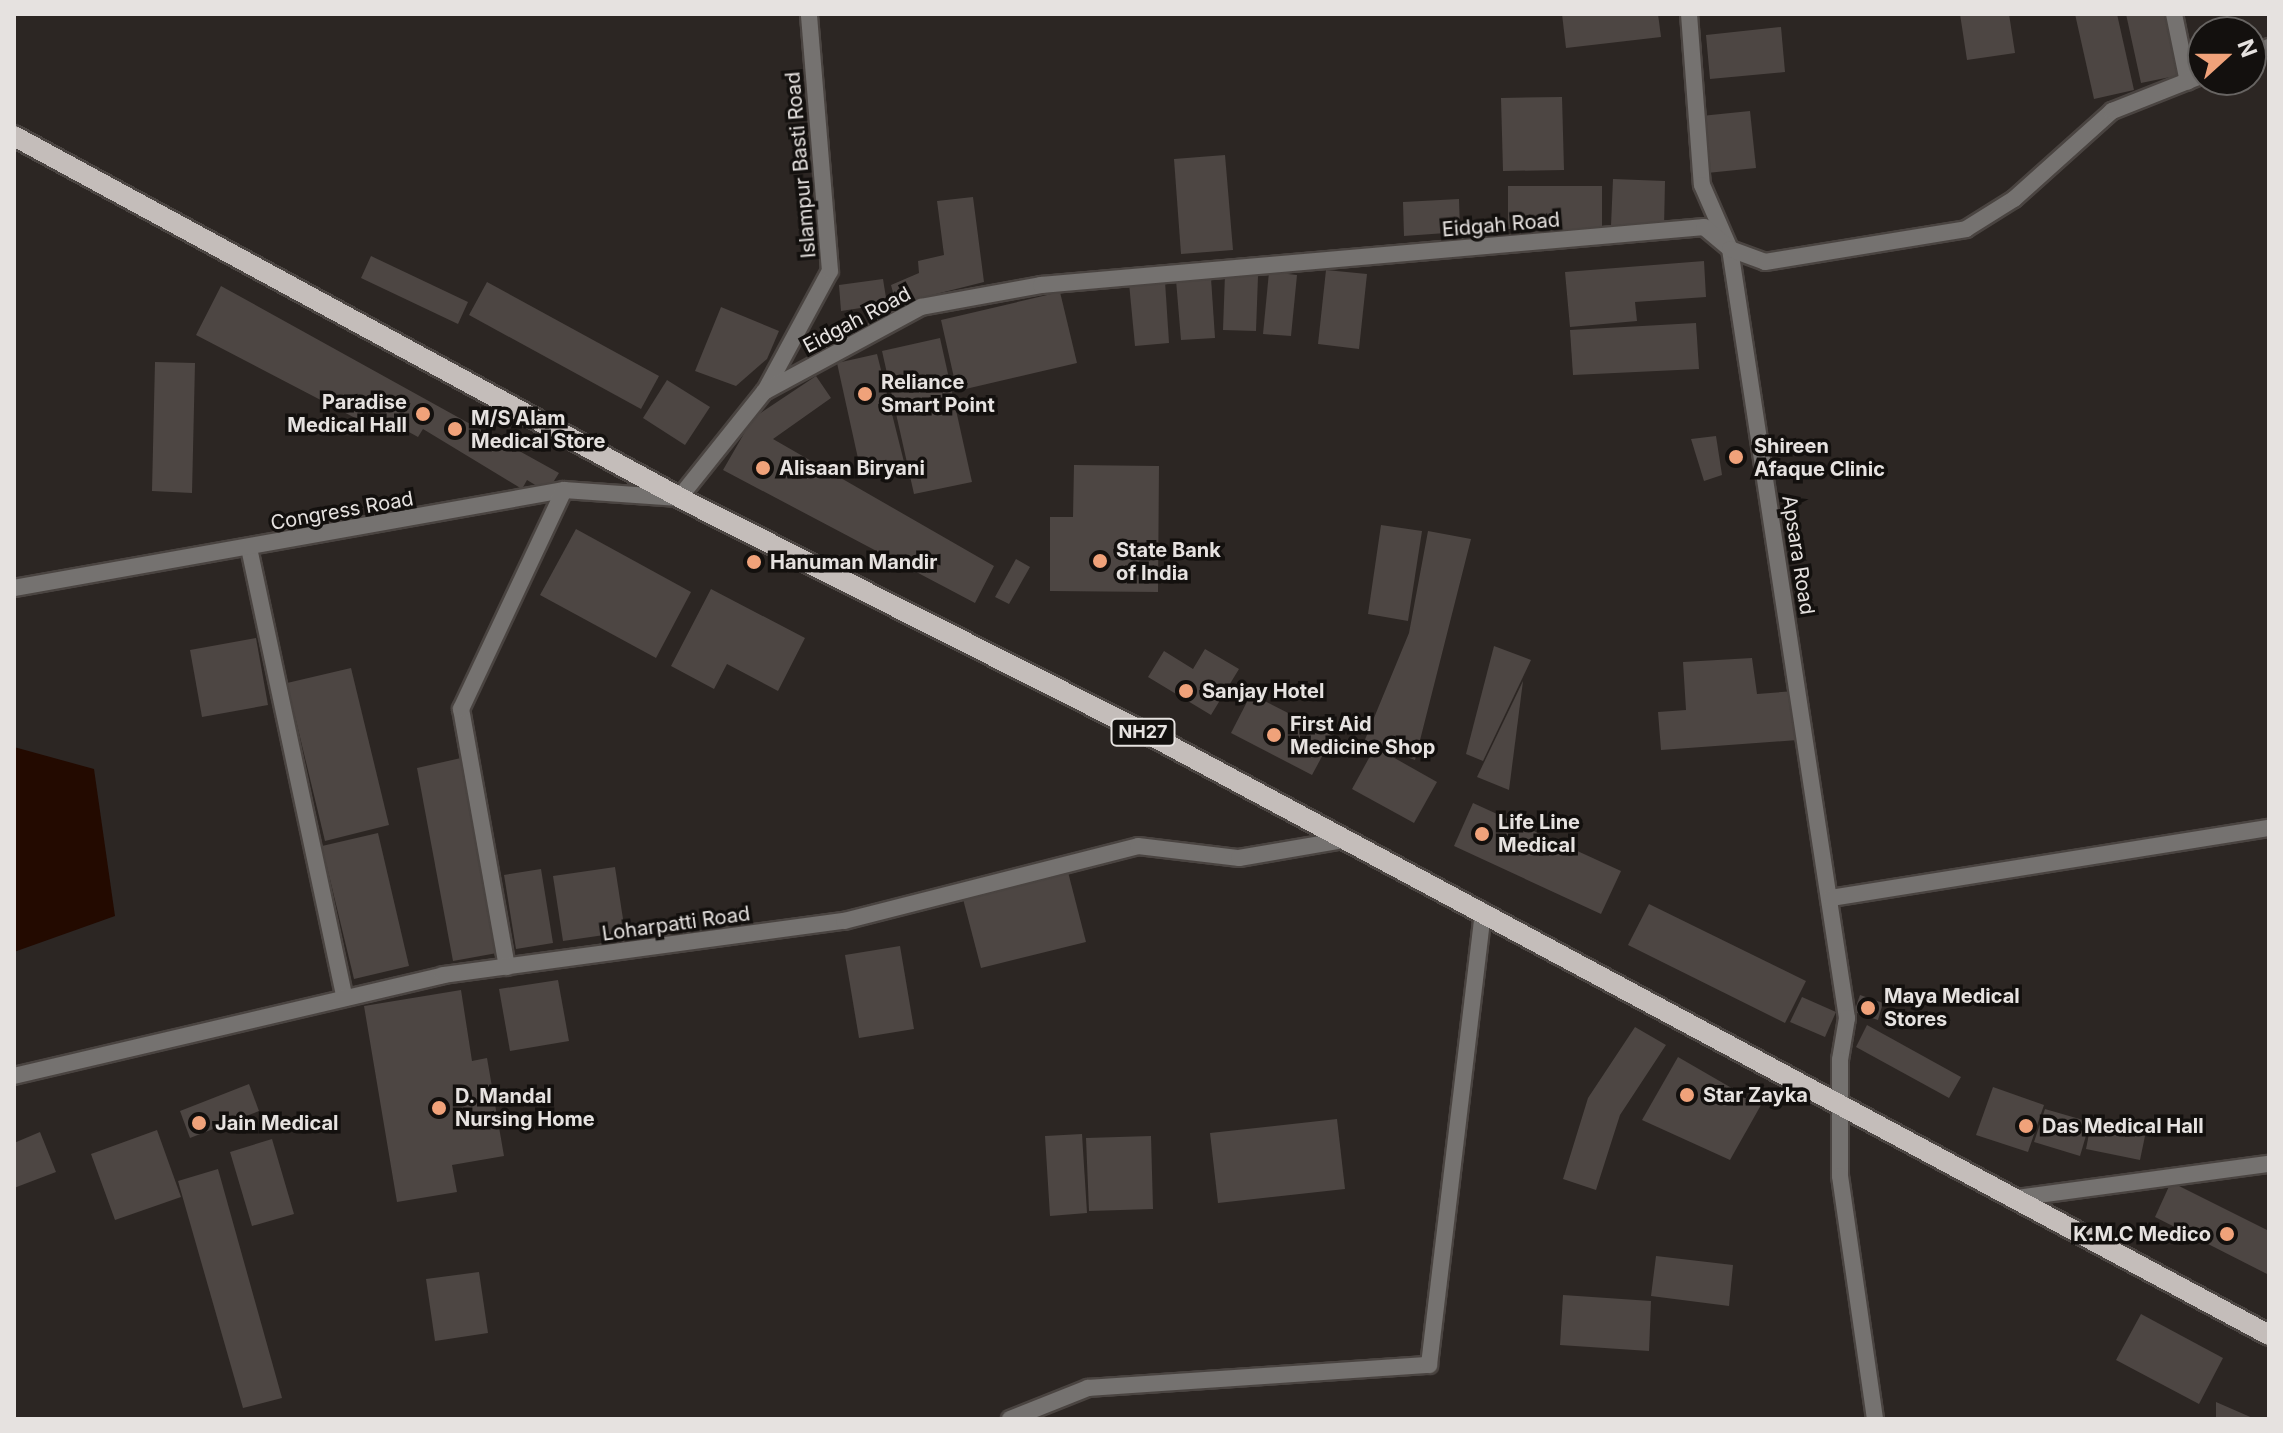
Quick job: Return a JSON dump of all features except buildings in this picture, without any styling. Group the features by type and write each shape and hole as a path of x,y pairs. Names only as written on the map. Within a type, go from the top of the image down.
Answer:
{"main road":[{"name":"NH27","path":"14,136 679,498 1483,911 2269,1335"}],"street":[{"name":"Islampur Basti Road","path":"764,392 830,271 809,14"},
{"name":"Apsara Road","path":"1689,14 1702,185 1730,249 1847,1018 1840,1060 1845,1106 1840,1176 1875,1419"},
{"path":"2174,14 2187,54"},
{"name":"Eidgah Road","path":"764,392 921,307 1041,285 1704,227 1730,249 1765,262 1966,229 2014,199 2112,111 2187,81"},
{"path":"679,498 764,392"},
{"path":"507,967 461,709 564,490"},
{"name":"Congress Road","path":"14,588 564,490 679,498"},
{"path":"249,548 345,998"},
{"path":"1831,898 2269,828"},
{"name":"Loharpatti Road","path":"14,1076 345,998 507,967 844,921 1138,846 1239,858 1344,840"},
{"path":"1010,1419 1088,1388 1429,1365 1483,911"},
{"path":"2016,1198 2269,1164"}],"shaded area":[{"path":"14,747 94,769 115,916 14,952"}],"place":[{"name":"Reliance Smart Point","path":"865,394"},
{"name":"Paradise Medical Hall","path":"423,414"},
{"name":"M/S Alam Medical Store","path":"455,429"},
{"name":"Shireen Afaque Clinic","path":"1736,457"},
{"name":"Alisaan Biryani","path":"763,468"},
{"name":"State Bank of India","path":"1100,561"},
{"name":"Hanuman Mandir","path":"754,562"},
{"name":"Sanjay Hotel","path":"1186,691"},
{"name":"First Aid Medicine Shop","path":"1274,735"},
{"name":"Life Line Medical","path":"1482,834"},
{"name":"Maya Medical Stores","path":"1868,1008"},
{"name":"Star Zayka","path":"1687,1095"},
{"name":"D. Mandal Nursing Home","path":"439,1108"},
{"name":"Jain Medical","path":"199,1123"},
{"name":"Das Medical Hall","path":"2026,1126"},
{"name":"K.M.C Medico","path":"2227,1234"}]}
